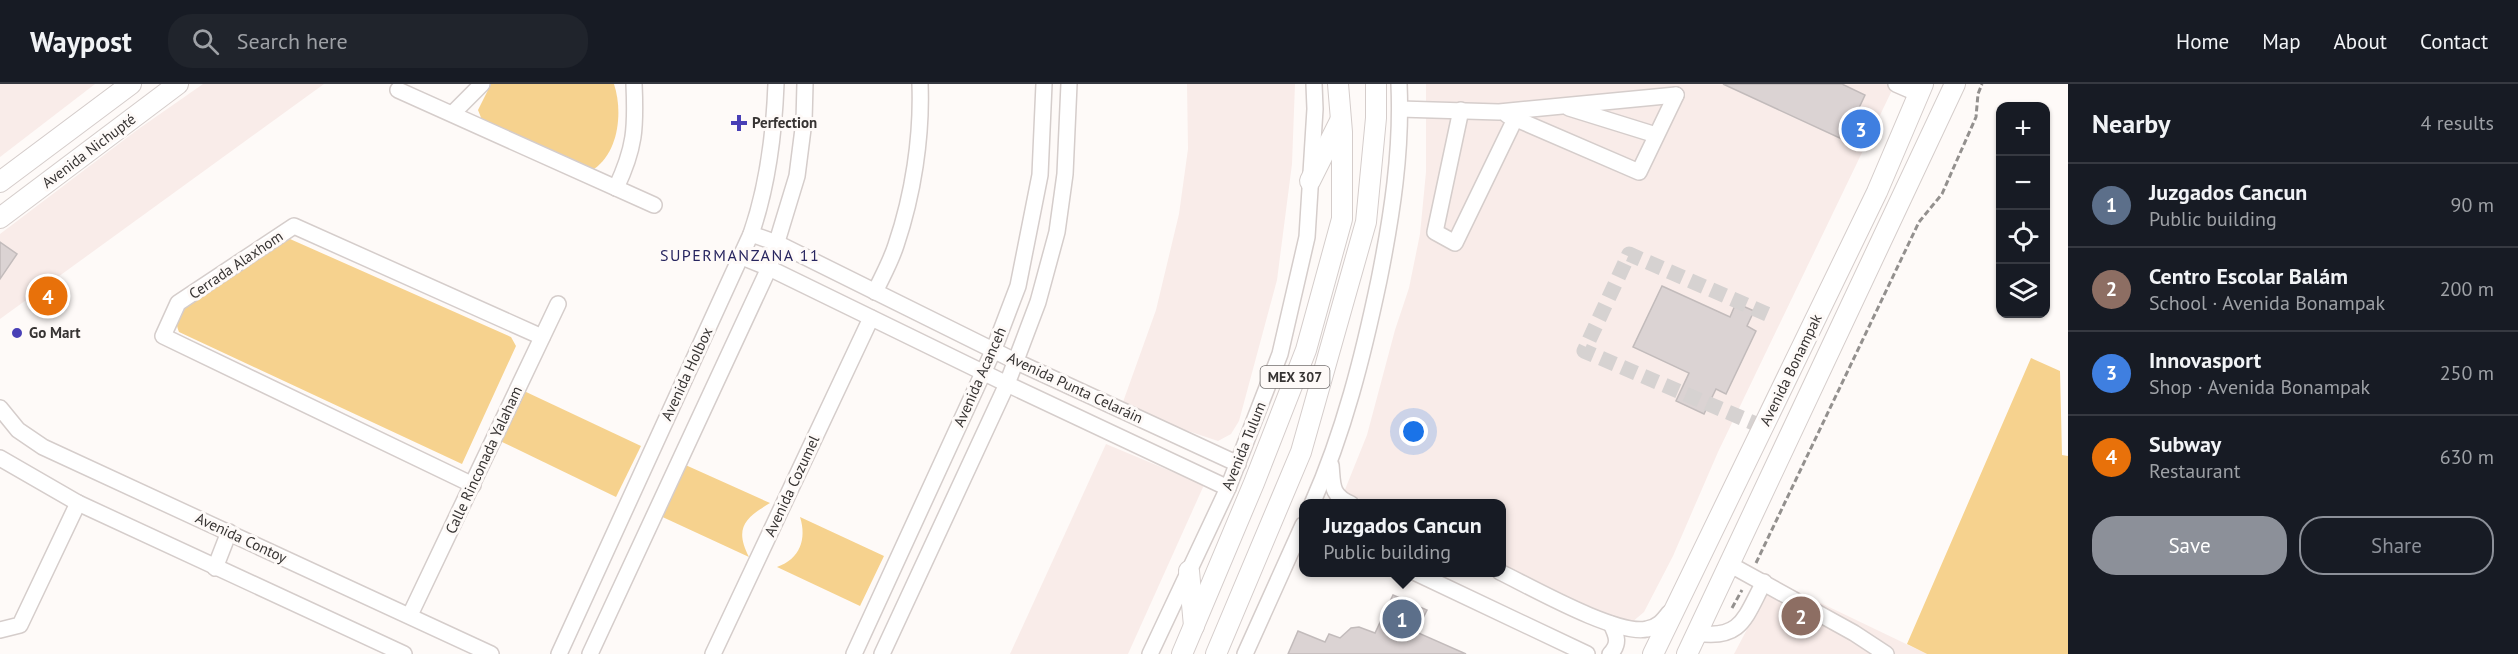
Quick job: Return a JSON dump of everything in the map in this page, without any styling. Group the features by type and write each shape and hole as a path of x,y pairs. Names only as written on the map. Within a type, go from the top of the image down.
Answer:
{"main road":[{"name":"Avenida Nichupté","path":"0,182 130,84"},
{"name":"Avenida Nichupté","path":"0,218 178,84"},
{"name":"Avenida Tulum","path":"1182,654 1306,350 1342,219 1341,119 1338,84"},
{"name":"MEX 307","path":"1216,654 1301,452 1366,222 1376,118 1376,84"},
{"name":"Avenida Bonampak","path":"1687,654 1955,84"},
{"name":"Avenida Bonampak","path":"1653,654 1876,192 1921,89"},
{"path":"1310,181 1341,119"},
{"path":"0,170 28,160"},
{"path":"1189,572 1194,627"}],"street":[{"path":"453,113 482,84"},
{"path":"616,188 630,159 636,128 634,84"},
{"name":"Avenida Holbox","path":"559,654 751,234 767,177 775,125 776,84"},
{"name":"Avenida Holbox","path":"590,654 769,268 797,176 804,122 805,84"},
{"path":"875,292 896,246 915,168 921,110 920,84"},
{"name":"Avenida Acanceh","path":"854,654 994,349 1018,286 1040,175 1044,84"},
{"name":"Avenida Acanceh","path":"882,654 1007,384 1038,302 1057,232 1065,174 1069,84"},
{"name":"Avenida Tulum","path":"1150,654 1228,488 1280,354 1306,237 1315,109 1314,84"},
{"path":"1314,499 1331,463 1370,323 1392,214 1400,136 1399,84"},
{"path":"1896,84 1921,89"},
{"path":"398,90 654,205"},
{"path":"1400,109 1499,111 1676,95 1639,172 1499,111"},
{"path":"1564,106 1656,135"},
{"path":"1461,110 1435,232 1455,243 1515,119"},
{"name":"Cerrada Alaxhom","path":"472,485 163,336 178,303 294,226 542,337"},
{"name":"Avenida Punta Celaráin","path":"751,234 777,243 1016,361 1238,464"},
{"name":"Avenida Punta Celaráin","path":"741,257 769,268 1228,488"},
{"name":"Calle Rinconada Yalaham","path":"410,615 558,304"},
{"name":"Avenida Cozumel","path":"713,654 871,318"},
{"name":"Avenida Contoy","path":"0,408 18,430 43,447 490,654"},
{"path":"0,458 78,503 397,653"},
{"path":"1331,463 1334,490 1339,499"},
{"path":"0,630 20,625 78,503"},
{"path":"215,568 229,532"},
{"path":"1245,654 1299,543"},
{"path":"1729,564 1854,633 1886,654"},
{"path":"1506,576 1611,624 1632,630 1648,629 1660,624 1678,601"},
{"path":"1423,577 1587,654"},
{"path":"1697,633 1726,634 1742,624 1764,582"},
{"path":"1610,654 1616,648 1618,637 1611,624"}],"path":[{"path":"1717,635 1750,575 1919,222 1942,194 1976,117 1978,94 1982,84"}],"shaded area":[{"path":"0,84 95,84 0,157"},
{"path":"203,84 324,84 0,319 0,234 137,130"},
{"path":"491,84 614,84 618,118 614,142 609,152 594,169 583,167 482,120 478,110"},
{"path":"1187,84 1295,84 1292,164 1277,280 1239,421 1231,434 1218,441 1182,429 1123,402 1156,310 1179,214 1188,149"},
{"path":"1426,84 1895,84 1718,452 1673,556 1644,612 1631,623 1615,622 1506,569 1506,499 1359,499 1344,492 1367,435 1395,330 1409,288 1420,234 1426,172"},
{"path":"290,239 511,337 516,346 462,464 179,332 178,314 183,304 282,241"},
{"path":"2031,358 2060,371 2062,455 2068,456 2068,654 1927,654 1907,644"},
{"path":"524,391 641,446 616,497 500,441"},
{"path":"1106,444 1204,485 1128,654 1010,654"},
{"path":"681,463 770,503 748,519 744,525 742,538 749,557 656,514"},
{"path":"800,517 884,556 860,606 777,567 791,559 800,547 803,533"},
{"path":"1773,580 1927,654 1734,654"}],"building":[{"path":"1723,84 1842,84 1865,95 1844,140"},
{"path":"0,242 17,254 0,279"},
{"path":"1662,286 1730,317 1736,303 1754,311 1747,326 1756,331 1726,394 1716,389 1704,414 1676,401 1689,373 1633,347"},
{"path":"1393,595 1427,610 1416,632 1466,654 1288,654 1298,631 1325,642 1329,634 1340,638 1351,628 1359,627 1375,633"}],"tunnel":[{"path":"1763,427 1584,351 1629,254 1774,317"}],"place":[{"name":"Perfection","path":"739,123"},
{"name":"Innovasport","path":"1861,129"},
{"name":"Subway","path":"48,296"},
{"name":"Go Mart","path":"17,333"},
{"name":"Centro Escolar Balám","path":"1801,616"},
{"name":"Juzgados Cancun","path":"1402,619"}],"district":[{"name":"SUPERMANZANA 11","path":"740,255"}]}
